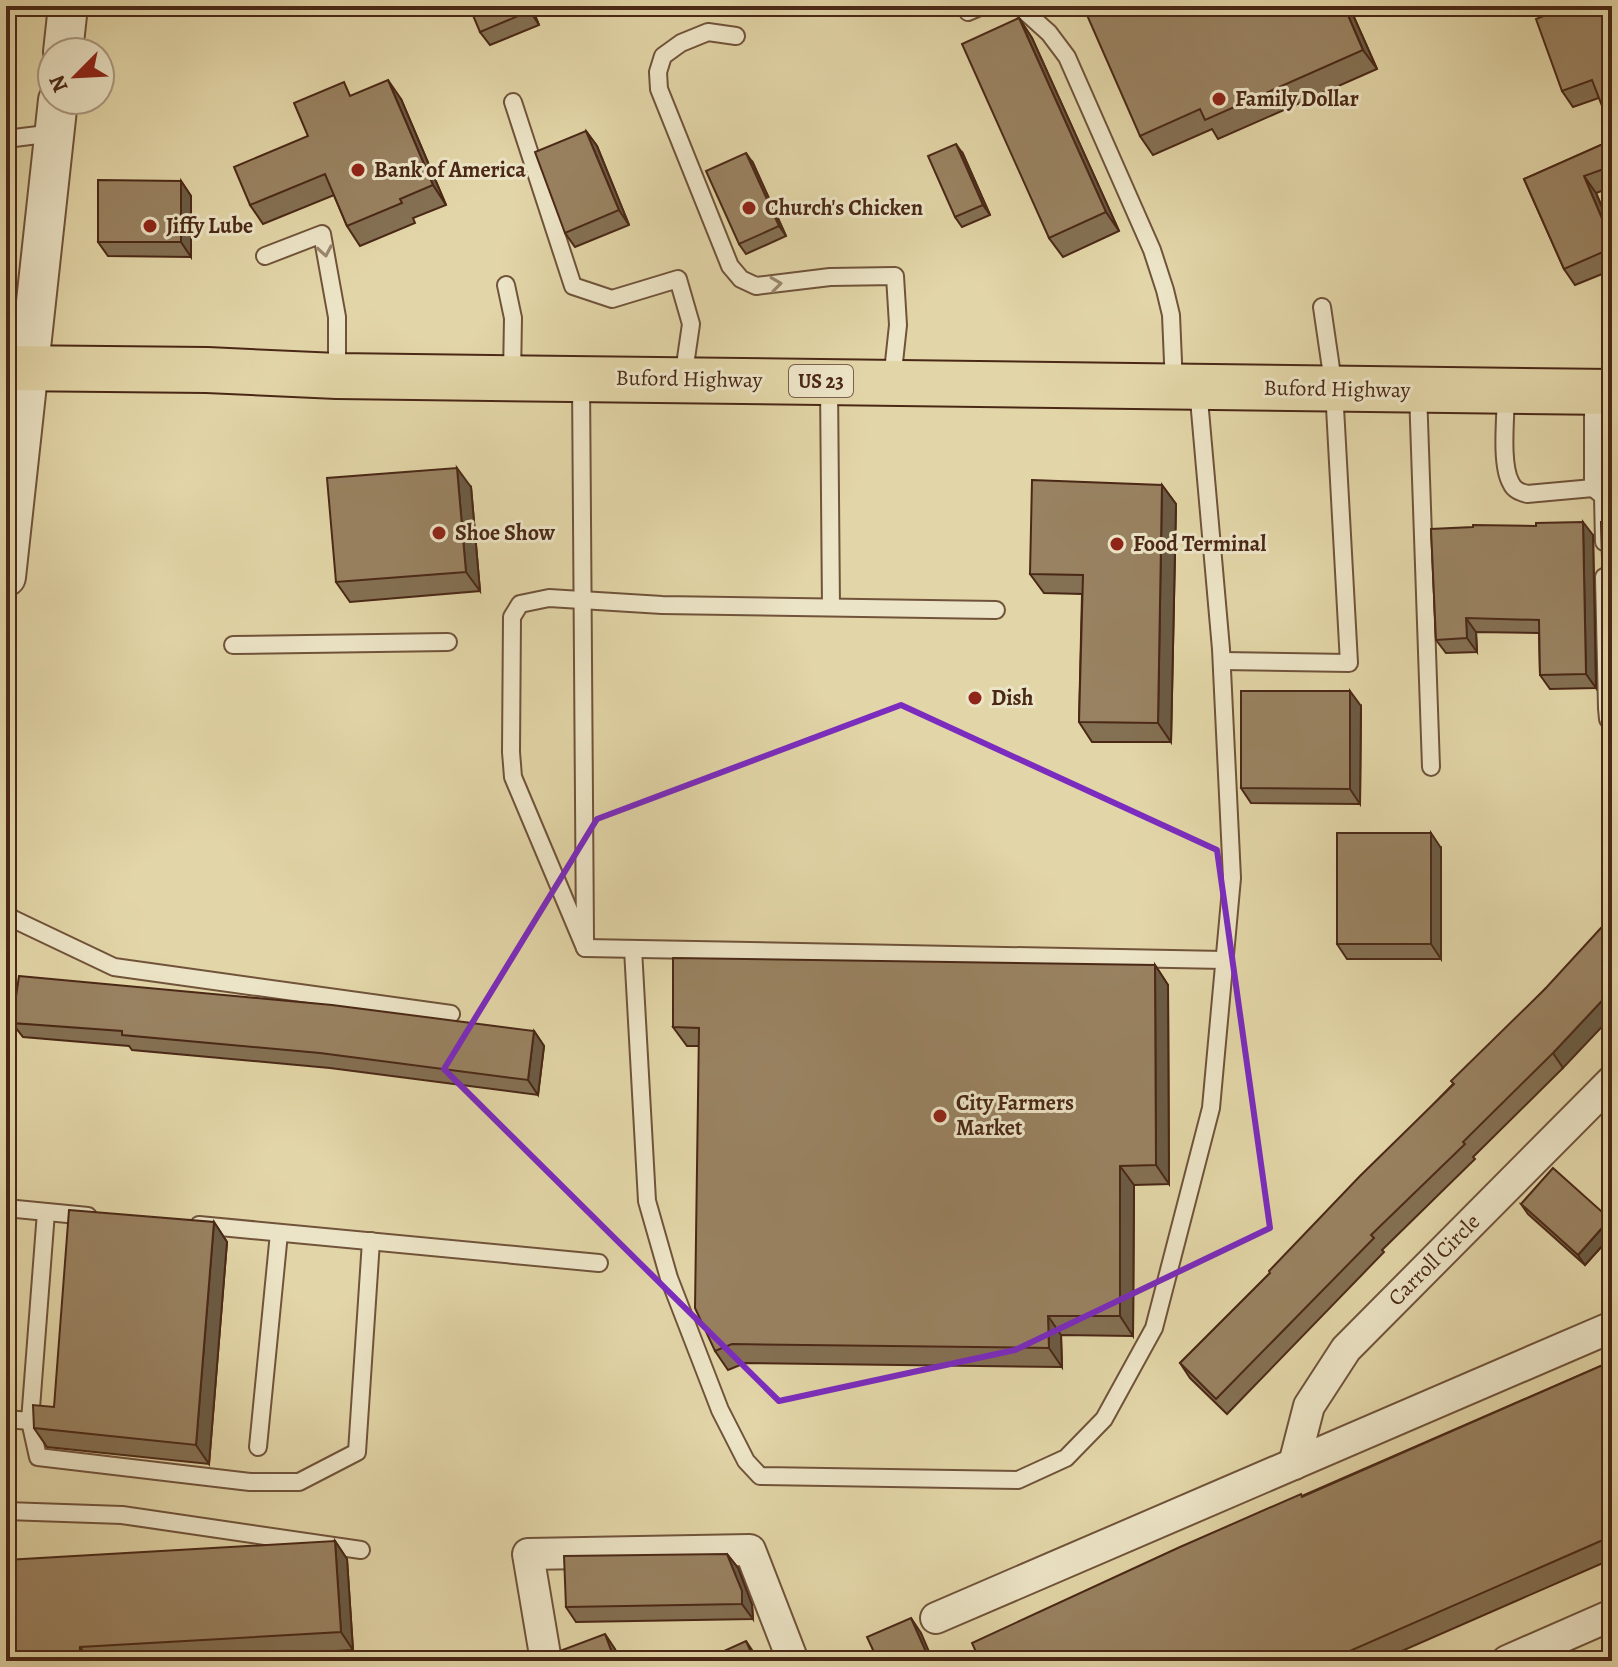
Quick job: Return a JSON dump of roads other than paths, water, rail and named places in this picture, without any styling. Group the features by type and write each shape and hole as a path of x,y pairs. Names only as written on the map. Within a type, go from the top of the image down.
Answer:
{"main road":[{"name":"Buford Highway","path":"18,368 207,370 337,376 1603,392"}],"street":[{"path":"65,36 68,6"},
{"path":"6,577 18,368 56,116"},
{"name":"Carroll Circle","path":"1294,1464 1309,1406 1346,1349 1612,1081"},
{"path":"936,1618 1612,1327"},
{"path":"546,1661 528,1554 750,1550 793,1661"},
{"path":"1507,1661 1612,1615"}],"lane":[{"path":"633,949 647,1201 669,1278 720,1410 746,1461 760,1476 1018,1480 1066,1458 1104,1419 1154,1328 1211,1108 1232,878 1222,661 1186,387 1171,315 1152,250 1067,57 1049,33 1019,6"},
{"path":"736,36 708,32 681,43 663,56 658,72 659,89 730,266 741,279 756,286 830,277 895,276 898,325 892,382"},
{"path":"513,102 573,286 612,299 678,279 691,324 683,379"},
{"path":"6,139 56,116"},
{"path":"265,256 322,234 337,317 337,376"},
{"path":"506,285 513,318 512,377"},
{"path":"1222,661 1349,663 1334,389 1322,307"},
{"path":"581,377 585,948"},
{"path":"829,381 831,607"},
{"path":"1418,390 1431,767"},
{"path":"1506,392 1506,467 1516,490 1527,494 1593,488 1603,496 1607,708 1608,719 1612,722"},
{"path":"1593,488 1603,392"},
{"path":"585,948 513,777 512,617 520,604 549,598 662,605 996,610"},
{"path":"233,645 448,642"},
{"path":"6,913 114,967 451,1014"},
{"path":"585,948 1224,960"},
{"path":"6,1208 109,1217"},
{"path":"46,1212 30,1421 38,1457 250,1482 299,1482 357,1452 371,1241"},
{"path":"186,1224 599,1263"},
{"path":"258,1447 279,1233"},
{"path":"6,1419 30,1421"},
{"path":"6,1511 122,1515 361,1550"}],"place":[{"name":"Family Dollar","path":"1219,99"},
{"name":"Bank of America","path":"358,170"},
{"name":"Church's Chicken","path":"749,208"},
{"name":"Jiffy Lube","path":"150,226"},
{"name":"Shoe Show","path":"439,533"},
{"name":"Food Terminal","path":"1117,544"},
{"name":"Dish","path":"975,698"},
{"name":"City Farmers Market","path":"940,1116"}]}
